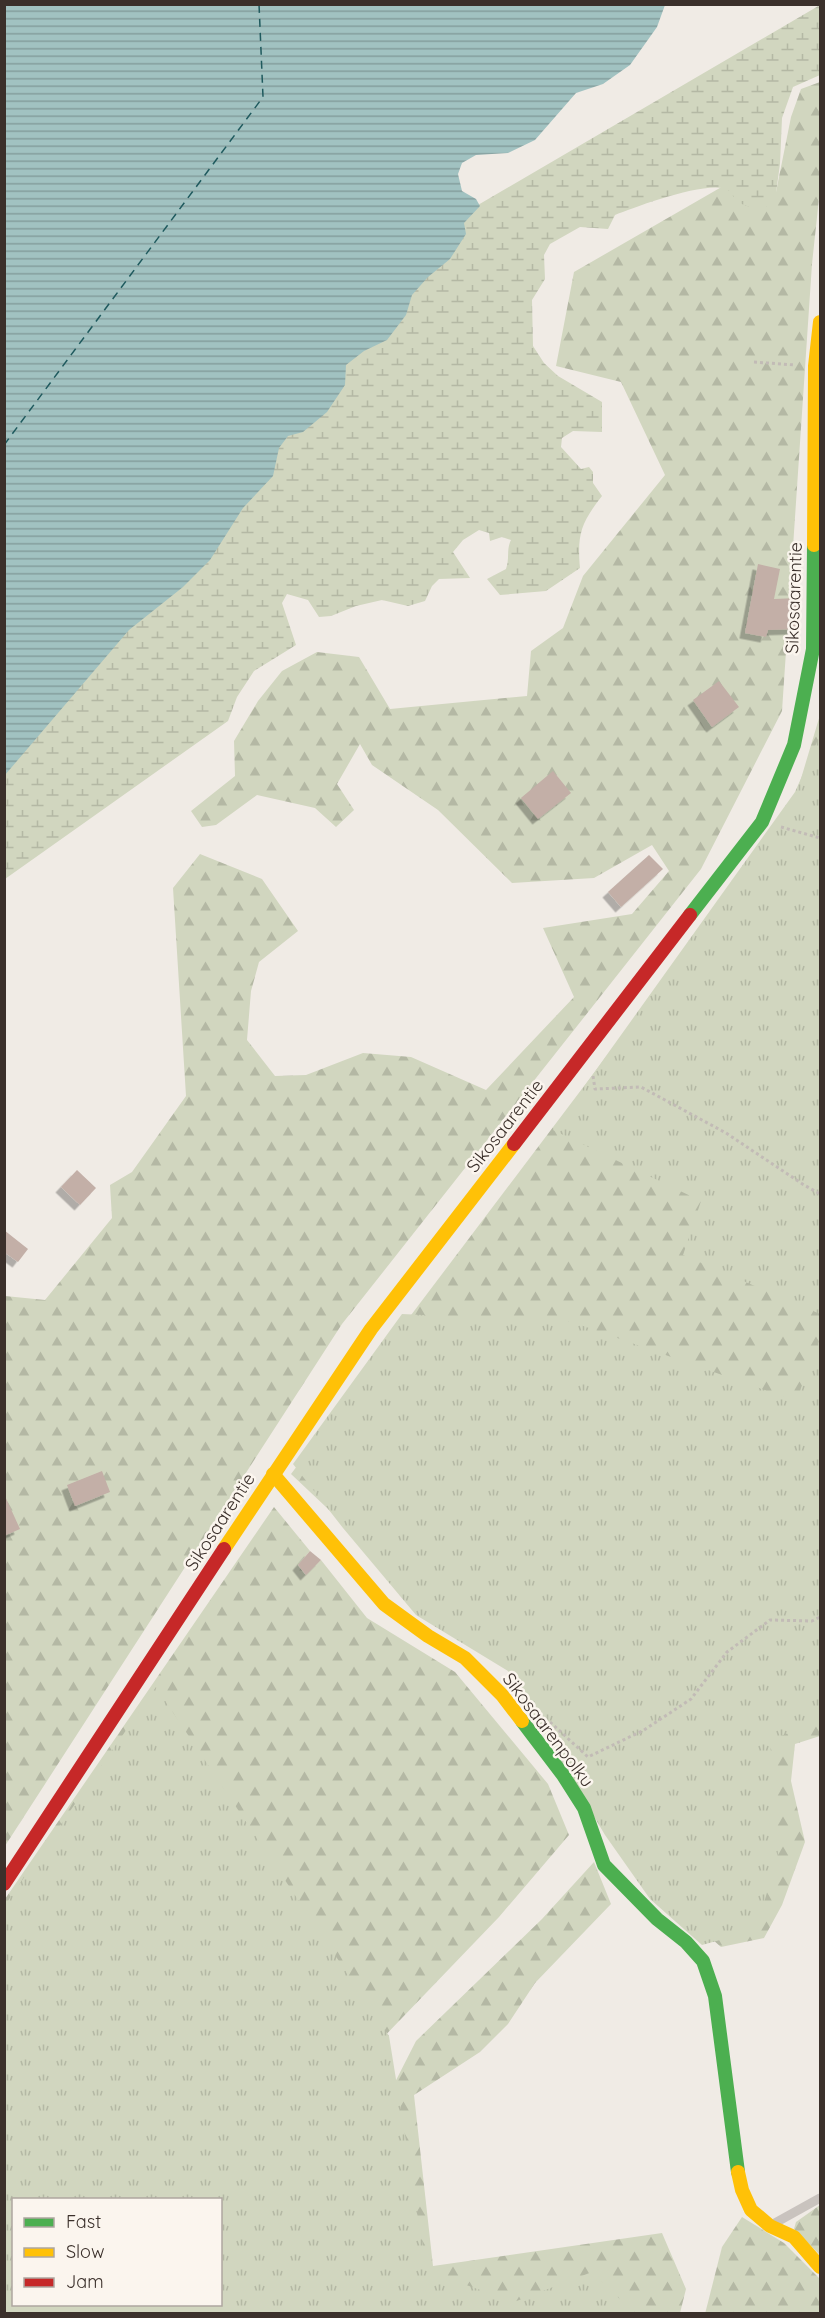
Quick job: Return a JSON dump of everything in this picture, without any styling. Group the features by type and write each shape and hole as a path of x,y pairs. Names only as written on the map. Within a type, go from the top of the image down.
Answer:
{"street":[{"name":"Sikosaarentie","path":"4,1884 371,1329 762,822 794,746 813,650 815,366 820,322"},
{"name":"Sikosaarenpolku","path":"273,1474 384,1605 428,1636 465,1658 501,1695 563,1775 584,1808 604,1865 657,1919 687,1942 703,1961 715,1996 737,2168 742,2190 751,2210 770,2226 794,2237 820,2267"}],"lane":[{"path":"770,2226 820,2198"}],"path":[{"path":"754,362 815,366"},
{"path":"762,822 820,838"},
{"path":"588,1048 595,1089 641,1087 726,1133 820,1194"},
{"path":"545,1718 588,1757 644,1731 691,1698 727,1652 770,1620 812,1621 820,1617"}],"green space":[{"path":"820,5 820,75 793,87 782,118 776,193 763,211 740,203 728,190 706,188 690,191 615,215 608,229 580,227 550,244 544,255 545,279 532,300 533,346 544,363 558,376 602,402 602,432 573,431 562,438 561,447 581,469 589,467 593,472 593,483 602,496 582,529 579,546 580,568 546,591 500,595 487,579 506,569 511,540 502,537 490,541 489,533 479,530 463,540 453,552 470,578 439,579 432,586 425,601 408,606 382,600 356,606 331,616 319,617 308,600 287,594 282,603 296,645 254,671 237,697 228,721 5,879 4,740 377,264"},
{"path":"820,82 820,189 812,264 782,711 701,869 342,1324 5,1846 5,1296 45,1300 112,1218 110,1185 132,1172 186,1096 173,888 200,854 262,879 298,931 259,962 251,991 247,1040 275,1076 306,1075 363,1053 411,1057 486,1090 574,997 543,928 632,914 669,871 652,845 594,878 512,883 438,810 372,765 360,744 337,784 354,810 336,827 315,808 257,795 216,825 202,827 191,811 235,776 234,741 258,701 282,671 317,652 359,657 390,709 527,696 531,651 563,628 583,576 665,475 621,382 556,366 574,272 725,185 776,192 791,117 801,89"},
{"path":"820,715 820,1736 795,1744 791,1781 805,1842 782,1905 764,1938 721,1947 659,1892 544,1662 431,1606 291,1474 791,812"},
{"path":"820,735 820,1314 683,1255 701,1201 553,1130 795,792"},
{"path":"402,1314 572,1322 796,1401 820,1338 820,1721 770,1740 778,1855 756,1930 702,1945 650,1899 605,1835 508,1671 416,1615 293,1464"},
{"path":"274,1507 310,1551 298,1565 305,1574 321,1560 367,1618 455,1672 548,1784 569,1835 499,1917 377,2044 222,2198 12,2198 12,2306 5,2314 5,1899"},
{"path":"156,1687 389,2036 427,2271 514,2302 592,2272 634,2313 5,2314 5,1905"},
{"path":"594,1862 611,1904 535,1983 508,2024 480,2052 414,2095 433,2266 662,2233 686,2289 680,2313 116,2314 222,2306 222,2302 335,2200 416,2041 542,1919"},
{"path":"820,2205 820,2255 794,2229 796,2222"},
{"path":"742,2217 784,2243 820,2279 820,2313 705,2314 722,2247"}],"water":[{"path":"5,4 665,5 657,27 630,65 603,84 576,93 535,140 508,153 476,155 462,163 458,174 462,191 476,199 480,206 464,223 466,234 450,259 428,277 412,295 406,315 387,340 364,351 346,365 345,385 327,412 303,432 288,436 279,448 273,476 243,508 210,560 183,587 129,630 5,775"}],"building":[{"path":"758,564 780,569 774,599 798,598 798,629 768,630 766,637 745,633"},
{"path":"719,681 739,707 712,727 693,700"},
{"path":"553,771 571,793 538,819 521,798"},
{"path":"649,855 663,869 621,907 608,892"},
{"path":"77,1170 96,1188 80,1205 61,1187"},
{"path":"4,1230 28,1249 18,1262 4,1252"},
{"path":"102,1471 110,1492 75,1506 67,1485"},
{"path":"4,1494 20,1529 4,1536"},
{"path":"310,1551 321,1560 306,1575 298,1565"}],"ferry route":[{"path":"4,445 263,97 259,4"}],"traffic: fast":[{"path":"690,915 762,822 794,745 813,649 814,545"},
{"path":"522,1721 563,1775 584,1808 604,1865 657,1919 686,1942 703,1961 715,1996 738,2172"}],"traffic: slow":[{"path":"814,545 815,366 820,322"},
{"path":"224,1549 371,1329 514,1144"},
{"path":"273,1474 384,1604 428,1636 465,1658 502,1695 522,1721"},
{"path":"738,2172 742,2190 751,2210 770,2226 794,2237 820,2267"}],"traffic: jam":[{"path":"514,1144 690,915"},
{"path":"4,1884 224,1549"}]}
